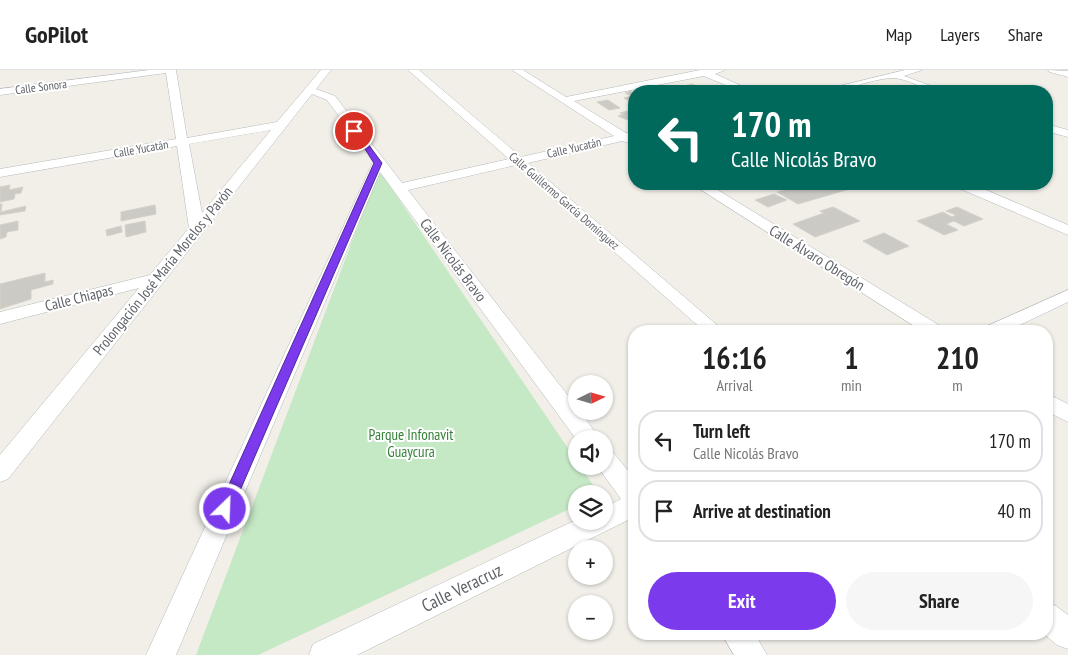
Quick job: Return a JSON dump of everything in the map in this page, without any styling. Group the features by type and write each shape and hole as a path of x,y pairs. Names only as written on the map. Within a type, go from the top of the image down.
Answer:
{"street":[{"path":"171,70 197,229"},
{"name":"Calle Sonora","path":"0,92 171,70"},
{"name":"Prolongación José María Morelos y Pavón","path":"0,472 326,70"},
{"name":"Calle Guillermo García Domínguez","path":"414,70 708,325"},
{"path":"519,70 565,100 628,136"},
{"path":"636,85 702,71 720,70"},
{"path":"876,70 921,85"},
{"path":"852,85 917,70"},
{"path":"1053,70 1068,74"},
{"path":"702,71 734,85"},
{"path":"565,100 628,87"},
{"name":"Calle Nicolás Bravo","path":"310,91 331,98 378,163 582,430"},
{"name":"Calle Yucatán","path":"0,173 282,125"},
{"path":"1053,129 1068,134"},
{"name":"Calle Yucatán","path":"398,188 628,139"},
{"path":"161,655 378,163"},
{"name":"Calle Álvaro Obregón","path":"709,190 925,325"},
{"path":"975,190 1068,230"},
{"name":"Calle Chiapas","path":"0,318 157,278"},
{"path":"1005,325 1068,295"},
{"path":"1053,405 1068,414"},
{"path":"613,470 628,489"},
{"name":"Calle Veracruz","path":"613,516 628,509"},
{"name":"Calle Veracruz","path":"324,655 583,530"},
{"path":"1053,622 1068,634"},
{"path":"741,640 752,655"}],"green space":[{"name":"Parque Infonavit Guaycura","path":"379,170 568,448 568,475 586,475 593,485 568,485 568,510 258,655 196,655"}],"building":[{"path":"608,100 620,108 609,110 597,102"},
{"path":"628,111 628,120 618,116 624,114 620,113"},
{"path":"10,185 9,190 23,187 21,193 15,194 14,199 0,202 0,187"},
{"path":"784,190 846,190 798,204 777,192"},
{"path":"774,194 787,200 768,207 755,200"},
{"path":"0,204 2,204 1,212 26,206 25,211 0,215"},
{"path":"155,205 156,214 121,221 121,212"},
{"path":"833,207 860,221 815,237 793,224 824,213 820,211"},
{"path":"957,207 983,219 964,226 954,221 946,224 958,230 944,235 917,221 943,212 952,217 956,215 946,211"},
{"path":"18,221 18,230 7,232 6,237 0,239 0,225"},
{"path":"145,221 146,232 126,237 125,225"},
{"path":"121,226 122,232 107,236 106,230"},
{"path":"884,233 909,246 887,255 863,241"},
{"path":"45,273 45,282 53,280 53,284 31,290 31,299 0,309 0,284"}],"route":[{"path":"225,509 378,163 354,131"}]}
